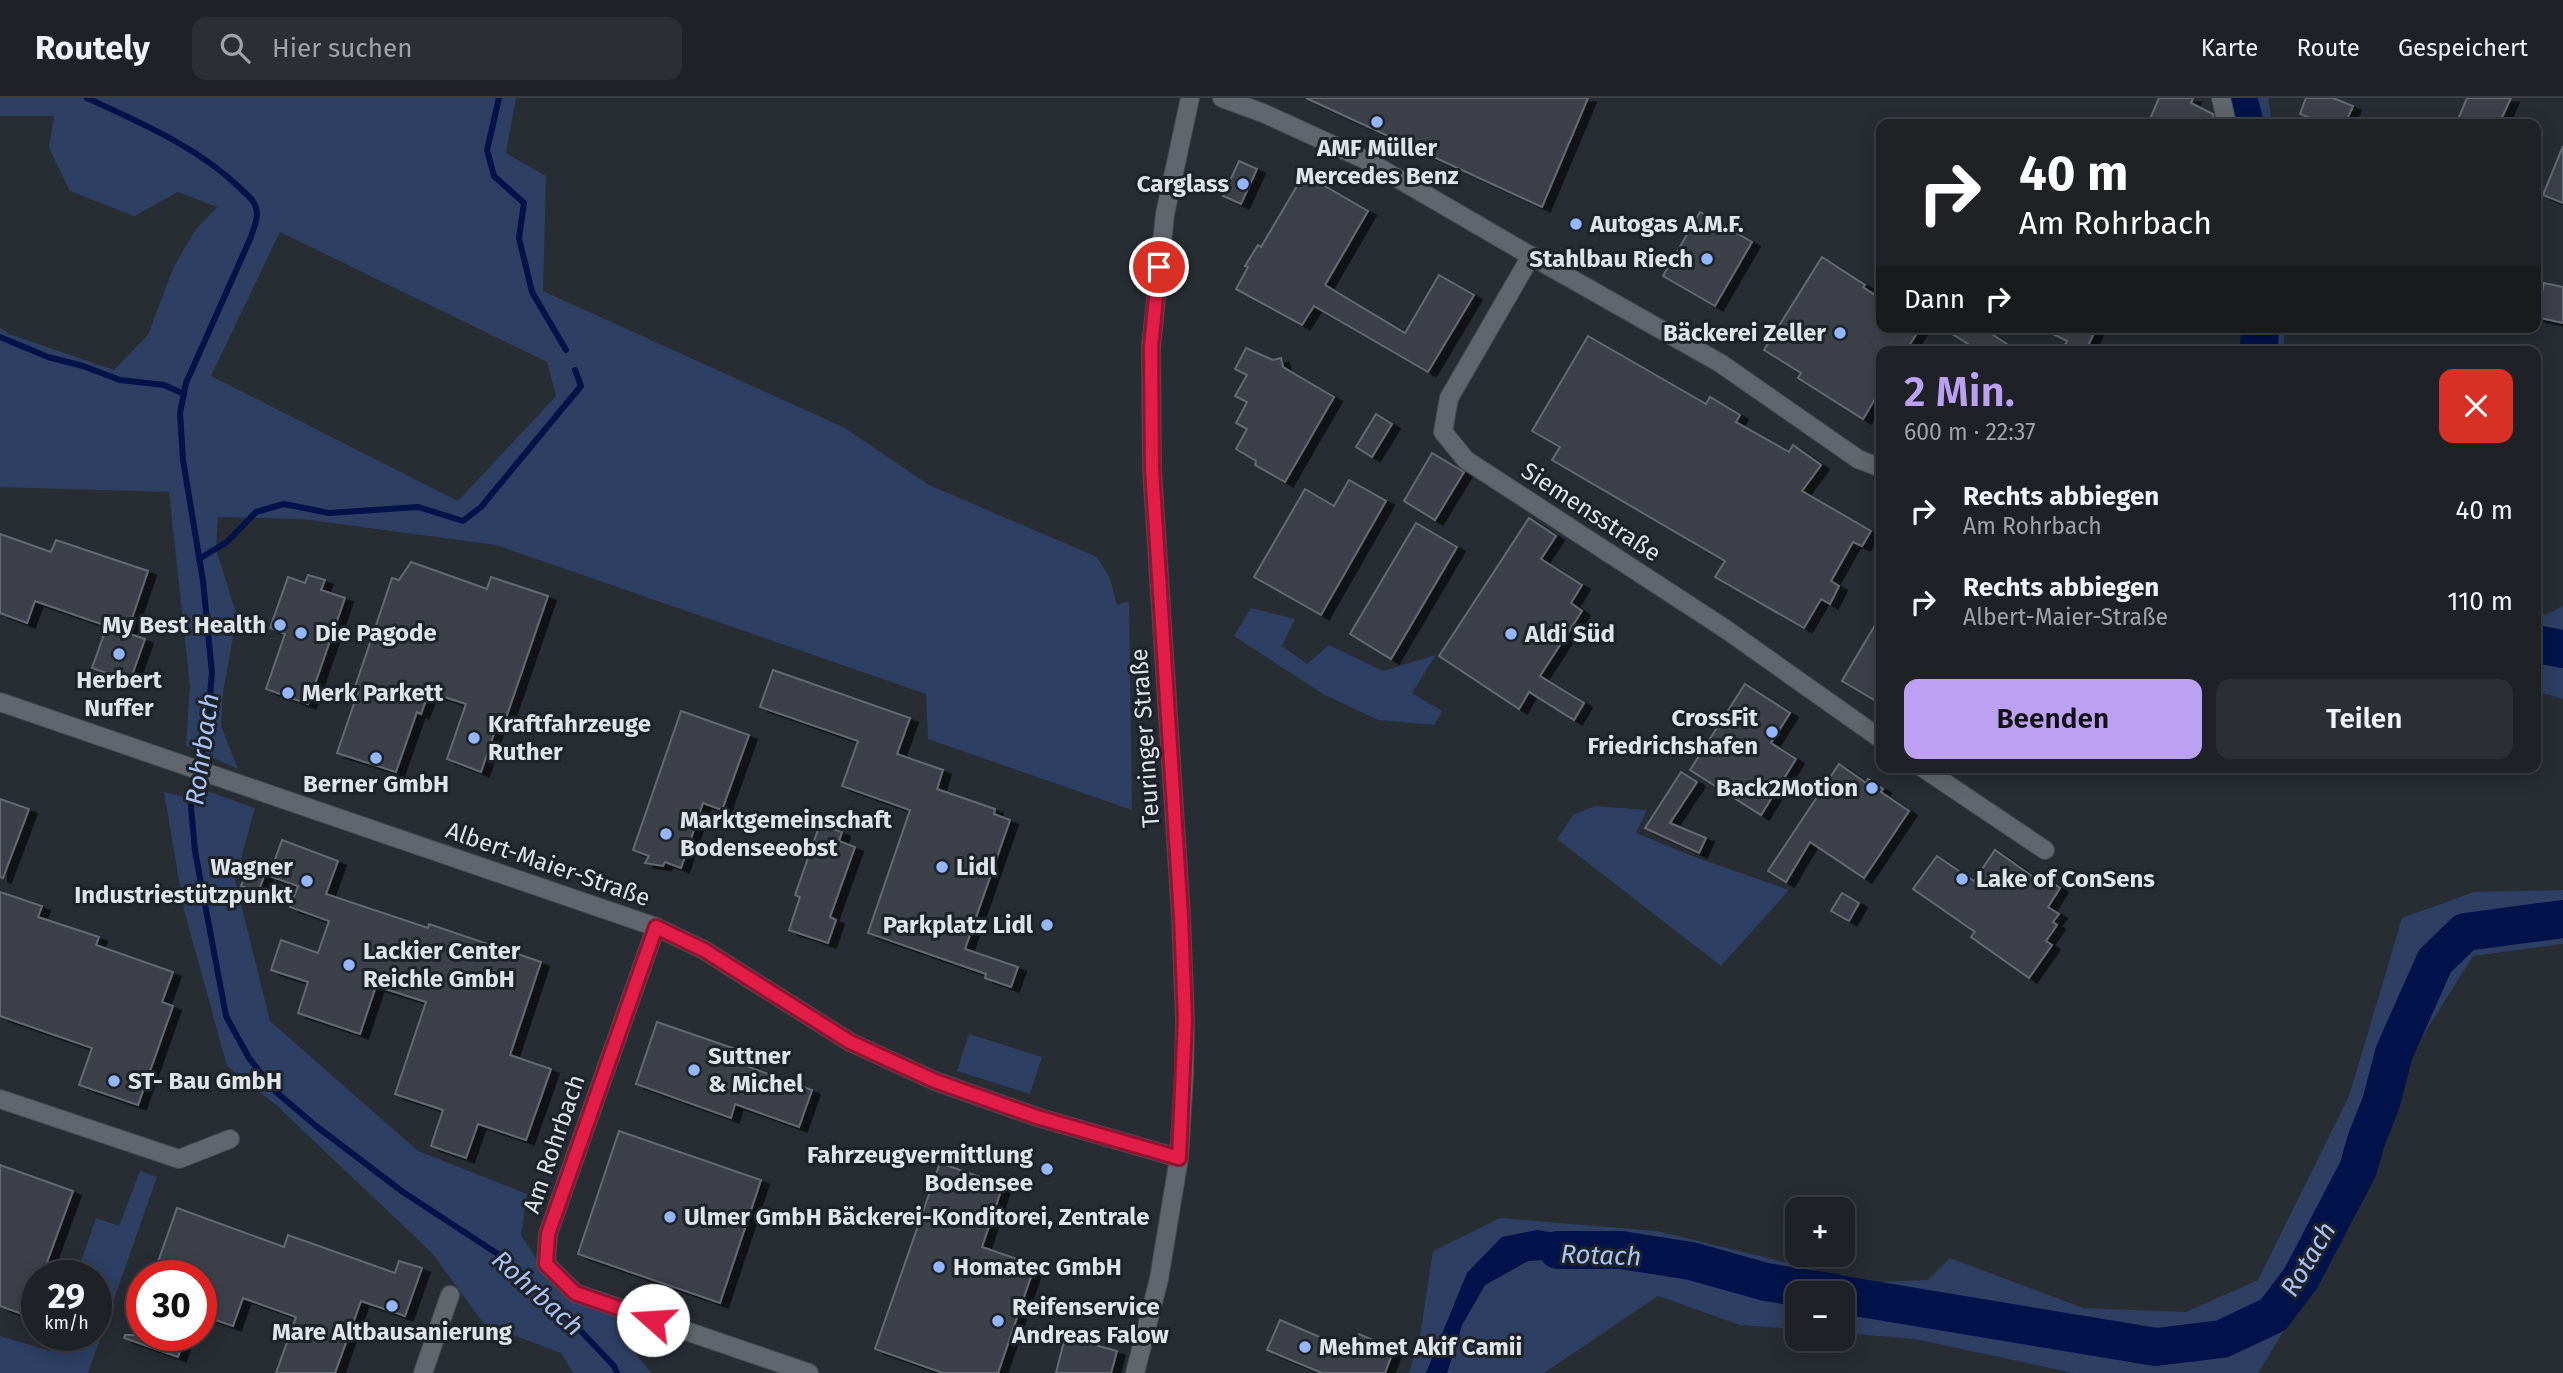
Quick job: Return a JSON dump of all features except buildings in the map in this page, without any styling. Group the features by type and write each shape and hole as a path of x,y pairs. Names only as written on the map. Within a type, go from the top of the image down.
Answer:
{"street":[{"name":"Teuringer Straße","path":"1135,1373 1159,1279 1179,1158 1185,1020 1181,916 1152,469 1151,347 1165,214 1190,98"},
{"path":"1222,98 1263,113 1366,160 1720,363 1857,459 1876,466"},
{"path":"2221,98 2226,119"},
{"name":"Siemensstraße","path":"1531,256 1449,398 1443,432 1466,460 1724,628 1876,735"},
{"name":"Albert-Maier-Straße","path":"0,702 656,927 704,950 850,1042 935,1081 1037,1117 1179,1158"},
{"path":"1930,773 2045,850"},
{"name":"Am Rohrbach","path":"656,927 548,1234 546,1264 575,1293 810,1373"},
{"path":"0,1099 179,1159 230,1139"},
{"path":"423,1373 450,1295"}],"shaded area":[{"path":"0,98 516,98 506,153 546,176 543,291 845,428 929,485 1097,557 1110,578 1117,605 1129,601 1132,810 928,739 926,694 496,545 302,519 218,517 216,549 237,616 223,692 221,726 238,769 186,746 190,686 169,492 0,487 0,327 9,334 114,370 148,335 174,266 196,229 217,207 178,192 134,216 70,191 49,148 54,116 0,116","holes":["280,232 547,362 556,396 458,501 211,376"]},
{"path":"2229,98 2268,98 2271,119 2234,119"},
{"path":"2242,333 2285,333 2283,346 2241,346"},
{"path":"2563,606 2563,699 2541,692 2541,614 2545,615"},
{"path":"1251,608 1295,619 1282,646 1307,664 1329,645 1383,671 1436,655 1412,693 1442,711 1434,725 1378,720 1323,694 1234,636"},
{"path":"201,789 255,808 235,880 270,1021 418,1151 527,1194 521,1235 550,1280 570,1299 653,1328 629,1345 651,1373 573,1373 561,1353 484,1324 432,1253 275,1104 227,1066 184,910 164,792 185,797"},
{"path":"1595,806 1647,810 1636,833 1789,890 1721,966 1557,839 1573,815"},
{"path":"2563,890 2563,944 2473,956 2417,1045 2345,1230 2258,1373 2073,1373 1915,1339 1855,1334 1855,1283 1928,1280 1950,1258 2083,1308 2186,1312 2258,1280 2349,1096 2402,918 2474,892"},
{"path":"969,1034 1042,1057 1030,1094 957,1071"},
{"path":"140,1171 157,1177 112,1305 112,1260 82,1260 96,1218 119,1226"},
{"path":"1500,1218 1657,1231 1785,1262 1785,1267 1805,1267 1845,1281 1785,1281 1785,1328 1740,1325 1658,1296 1544,1373 1447,1373 1462,1325 1485,1285 1528,1261 1610,1255 1502,1237 1467,1273 1426,1373 1409,1373 1420,1336 1433,1251"},
{"path":"0,1336 21,1342 21,1351 96,1351 88,1373 0,1373"}],"water":[{"path":"1537,1230 1609,1241 1610,1255 1528,1261 1485,1285 1462,1325 1447,1373 1426,1373 1467,1273 1502,1237"}],"waterway":[{"name":"Rohrbach","path":"87,98 188,148 224,174 249,197 257,213 251,237 186,383 180,413 183,460 203,581 212,673 206,739 190,796 195,851 226,1016 249,1058 275,1091 403,1192 507,1260 576,1326 614,1366 617,1373"},
{"path":"499,98 487,150 494,176 524,203 519,238 532,292 566,350"},
{"name":"Rotach","path":"2238,98 2244,119"},
{"name":"Rotach","path":"2259,346 2260,333"},
{"path":"0,337 48,357 120,380 164,385 184,394"},
{"path":"199,559 227,542 256,512 284,504 329,513 418,507 463,521 481,507 581,386 575,370"},
{"name":"Rotach","path":"2541,645 2563,649"},
{"name":"Rotach","path":"1855,1297 2156,1347 2222,1339 2273,1315 2301,1278 2358,1169 2381,1103 2394,1053 2435,961 2465,932 2563,919"},
{"name":"Rotach","path":"1558,1250 1621,1250 1691,1261 1785,1285"}],"place":[{"name":"AMF Müller Mercedes Benz","path":"1377,122"},
{"name":"Carglass","path":"1243,184"},
{"name":"Autogas A.M.F.","path":"1576,224"},
{"name":"Stahlbau Riech","path":"1707,259"},
{"name":"Bäckerei Zeller","path":"1840,333"},
{"name":"My Best Health","path":"280,625"},
{"name":"Die Pagode","path":"301,633"},
{"name":"Aldi Süd","path":"1511,634"},
{"name":"Herbert Nuffer","path":"119,654"},
{"name":"Merk Parkett","path":"288,693"},
{"name":"CrossFit Friedrichshafen","path":"1772,732"},
{"name":"Kraftfahrzeuge Ruther","path":"474,738"},
{"name":"Berner GmbH","path":"376,758"},
{"name":"Back2Motion","path":"1872,788"},
{"name":"Marktgemeinschaft Bodenseeobst","path":"666,834"},
{"name":"Lidl","path":"942,867"},
{"name":"Lake of ConSens","path":"1962,879"},
{"name":"Wagner Industriestützpunkt","path":"307,881"},
{"name":"Parkplatz Lidl","path":"1047,925"},
{"name":"Lackier Center Reichle GmbH","path":"349,965"},
{"name":"Suttner & Michel","path":"694,1070"},
{"name":"ST- Bau GmbH","path":"114,1081"},
{"name":"Fahrzeugvermittlung Bodensee","path":"1047,1169"},
{"name":"Ulmer GmbH Bäckerei-Konditorei, Zentrale","path":"670,1217"},
{"name":"Homatec GmbH","path":"939,1267"},
{"name":"Mare Altbausanierung","path":"392,1306"},
{"name":"Reifenservice Andreas Falow","path":"998,1321"},
{"name":"Mehmet Akif Camii","path":"1305,1347"}],"route":[{"path":"653,1320 575,1293 546,1264 548,1234 656,927 704,950 850,1042 935,1081 1037,1117 1179,1158 1185,1020 1181,916 1152,469 1151,347 1159,267"}]}
